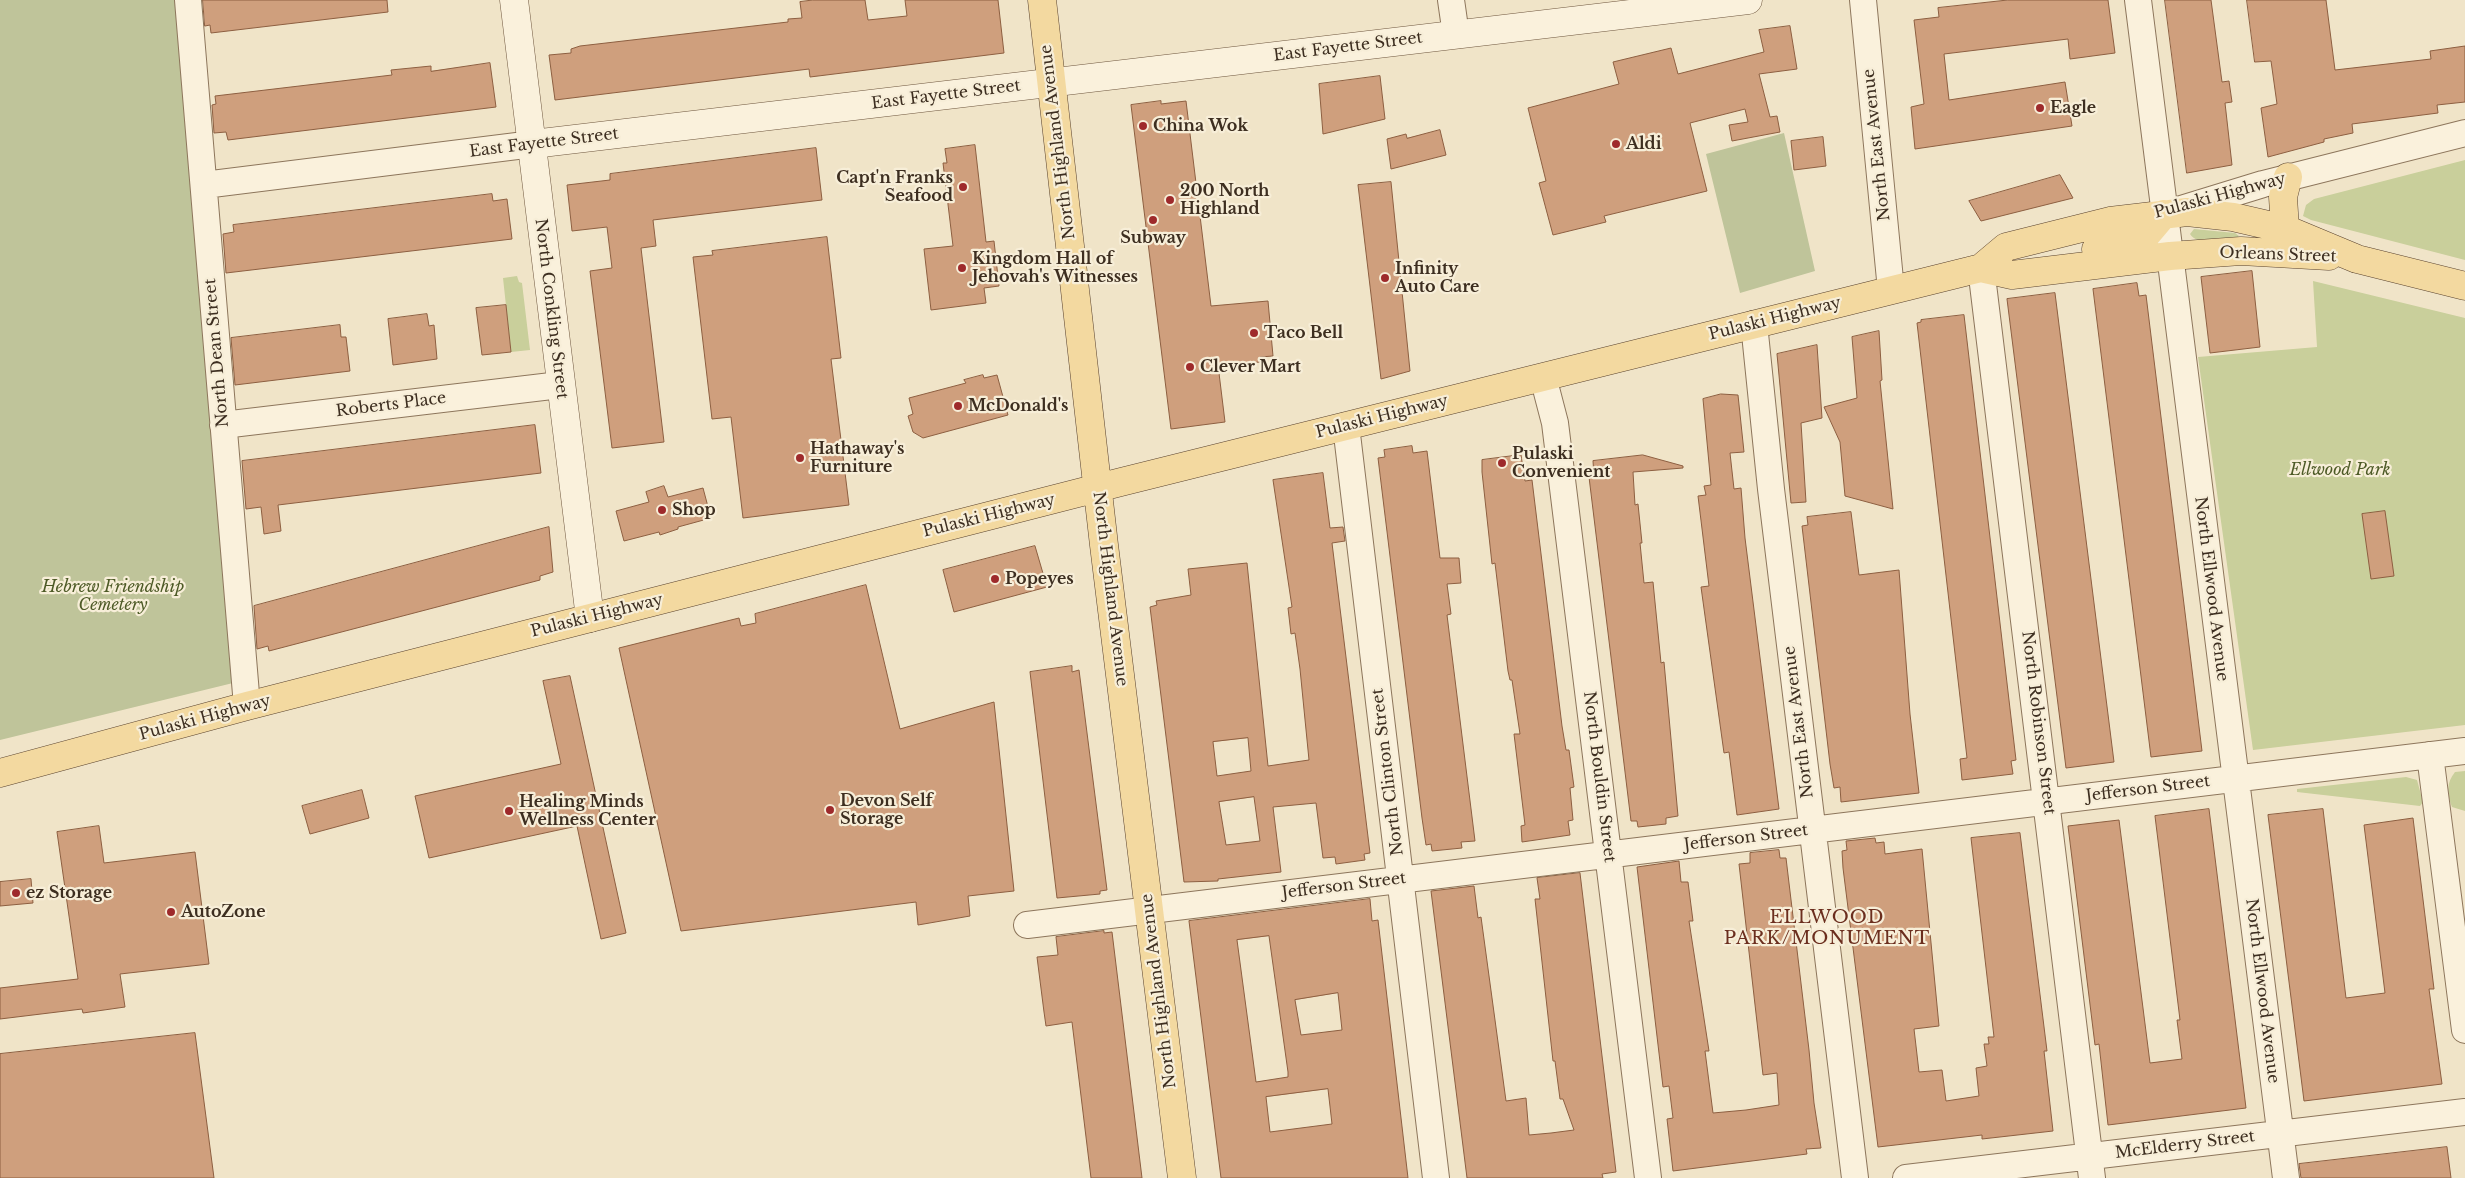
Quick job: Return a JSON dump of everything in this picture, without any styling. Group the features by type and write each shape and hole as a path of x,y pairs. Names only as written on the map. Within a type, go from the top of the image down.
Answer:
{"main road":[{"name":"North Highland Avenue","path":"1042,0 1097,488 1182,1178"},
{"path":"2285,229 2283,197 2288,177"},
{"name":"Orleans Street","path":"2164,214 2187,212 2214,214 2285,229 2357,259 2465,286"},
{"name":"Pulaski Highway","path":"0,773 247,706 1097,488 1981,268 2006,247 2110,221 2164,214"},
{"path":"2066,269 2085,251 2142,240 2164,214"},
{"name":"Orleans Street","path":"2170,256 2241,251 2357,259"},
{"name":"Pulaski Highway","path":"1981,268 2012,276 2170,256"}],"street":[{"name":"North Dean Street","path":"188,0 247,706"},
{"name":"North Conkling Street","path":"514,0 590,618"},
{"path":"1452,0 1456,35"},
{"name":"East Fayette Street","path":"204,185 533,144 1748,0"},
{"name":"North East Avenue","path":"1863,0 1892,290"},
{"name":"North Ellwood Avenue","path":"2138,0 2286,1178"},
{"name":"Pulaski Highway","path":"2164,214 2288,177 2465,133"},
{"name":"North Robinson Street","path":"1981,268 2048,801 2090,1167"},
{"name":"North East Avenue","path":"1754,324 1812,830 1855,1178"},
{"name":"North Bouldin Street","path":"1543,377 1555,423 1648,1178"},
{"name":"Roberts Place","path":"223,424 560,385"},
{"name":"North Clinton Street","path":"1346,426 1436,1178"},
{"name":"Jefferson Street","path":"1027,925 2465,751"},
{"path":"2430,755 2465,1030"},
{"name":"McElderry Street","path":"1906,1178 2090,1167 2280,1134 2465,1112"}],"green space":[{"name":"Hebrew Friendship Cemetery","path":"0,0 175,0 233,683 0,740"},
{"path":"1784,133 1815,271 1740,293 1706,154"},
{"path":"2465,160 2465,260 2311,220 2303,216 2306,205 2314,199"},
{"path":"2194,229 2235,233 2239,236 2218,241 2205,241 2194,238 2190,234"},
{"path":"517,276 519,282 522,283 530,350 511,352 503,278"},
{"name":"Ellwood Park","path":"2313,281 2465,318 2465,725 2253,750 2198,357 2317,347"},
{"path":"2465,771 2465,811 2452,807 2448,789 2450,780 2455,772"},
{"path":"2406,777 2417,780 2423,802 2420,806 2297,792 2297,789"}],"building":[{"path":"203,0 387,0 388,12 211,33 210,25 205,26"},
{"path":"813,0 865,0 868,20 907,16 905,0 998,0 1004,53 810,77 809,69 555,100 549,55 571,53 571,49 580,46 788,22 788,19 802,18 800,2"},
{"path":"2008,0 2108,0 2115,53 2070,59 2068,39 1944,54 1949,100 2065,82 2072,126 1915,149 1911,107 1924,104 1914,20 1939,17 1938,8"},
{"path":"2165,0 2211,0 2222,82 2229,81 2232,102 2225,103 2232,165 2187,173"},
{"path":"2247,0 2326,0 2335,70 2431,59 2430,51 2465,46 2465,102 2437,105 2438,113 2352,124 2353,133 2324,139 2324,142 2268,157 2261,108 2277,104 2271,61 2255,62"},
{"name":"Aldi","path":"1790,26 1797,69 1759,74 1770,117 1777,116 1780,132 1732,141 1729,125 1748,122 1745,109 1690,123 1707,191 1604,216 1606,222 1553,235 1539,183 1546,181 1528,108 1619,84 1613,62 1671,48 1678,74 1764,52 1759,30"},
{"path":"490,63 496,107 228,140 226,132 214,133 212,105 216,104 215,96 392,75 391,70 431,66 431,71"},
{"path":"1380,76 1385,119 1323,134 1319,84"},
{"path":"1161,101 1161,104 1186,101 1211,306 1268,301 1273,356 1260,357 1260,362 1218,365 1225,422 1171,429 1131,105"},
{"path":"1440,130 1446,155 1391,169 1387,139 1406,134 1407,138"},
{"path":"1823,137 1826,166 1794,170 1791,141"},
{"path":"975,145 986,242 994,241 999,286 984,288 986,303 931,310 924,249 953,246 943,163 947,163 945,149"},
{"path":"816,148 822,200 653,220 656,246 641,248 664,442 612,448 590,271 612,268 607,227 572,231 567,185 610,180 610,174"},
{"path":"2060,175 2073,198 1981,221 1969,201"},
{"name":"Infinity Auto Care","path":"1391,182 1410,371 1381,379 1358,185"},
{"path":"492,194 493,201 507,199 512,239 226,273 223,234 234,232 233,225"},
{"path":"827,237 841,358 831,359 849,505 743,518 731,417 712,419 693,257 713,255 712,251"},
{"path":"2252,271 2260,347 2210,353 2201,277"},
{"path":"2137,283 2139,296 2146,295 2202,751 2151,757 2093,289"},
{"path":"2055,293 2114,762 2066,768 2007,299"},
{"path":"506,305 511,352 482,355 476,308"},
{"path":"427,314 429,326 434,325 437,359 393,365 388,319"},
{"path":"1964,315 2016,760 2011,761 2013,774 1962,780 1960,759 1967,758 1917,323 1921,322 1921,320"},
{"path":"340,325 341,337 346,337 350,371 235,385 231,338"},
{"path":"1879,331 1882,380 1880,381 1893,509 1845,496 1840,442 1824,407 1857,398 1852,337"},
{"path":"1817,345 1822,418 1801,423 1806,502 1791,503 1777,354"},
{"name":"McDonald's","path":"983,375 984,378 997,375 1008,415 923,438 913,432 908,416 913,414 909,398 966,383 964,380"},
{"path":"1721,394 1738,395 1744,452 1730,453 1734,489 1741,488 1745,538 1779,809 1737,815 1729,752 1724,753 1701,587 1709,586 1698,496 1706,495 1704,486 1711,485 1703,399"},
{"path":"535,425 541,473 278,505 281,531 264,534 261,507 246,509 242,461"},
{"path":"1412,446 1413,453 1427,451 1440,558 1459,558 1461,583 1447,584 1451,614 1447,615 1475,841 1461,842 1462,848 1432,851 1431,844 1426,845 1422,818 1378,458 1385,457 1384,450"},
{"path":"1521,455 1525,481 1532,480 1562,726 1566,750 1569,750 1574,787 1570,788 1573,820 1568,821 1570,835 1522,842 1521,826 1525,825 1514,734 1520,734 1512,680 1510,680 1508,671 1495,563 1492,564 1482,472 1482,460"},
{"path":"1643,455 1683,466 1683,468 1633,472 1635,505 1638,504 1642,543 1640,543 1644,583 1653,582 1661,663 1664,662 1678,816 1666,818 1666,824 1638,827 1637,821 1631,821 1589,477 1594,476 1593,461"},
{"path":"1323,473 1330,528 1343,527 1345,541 1332,543 1370,853 1364,854 1365,860 1336,864 1335,857 1323,858 1316,803 1273,807 1281,872 1218,879 1218,881 1184,882 1150,607 1157,605 1156,601 1191,595 1188,569 1247,563 1268,766 1309,760 1300,669 1295,633 1291,634 1288,608 1292,607 1273,480","holes":["1248,738 1251,771 1217,776 1213,742","1254,797 1260,841 1226,845 1219,802"]},
{"path":"664,486 668,497 703,488 711,518 678,527 678,529 660,535 659,532 624,541 616,511 649,502 646,492"},
{"path":"2385,511 2394,576 2371,579 2362,514"},
{"path":"1851,512 1859,575 1899,570 1910,714 1919,793 1841,802 1840,787 1834,788 1830,764 1802,526 1808,525 1807,517"},
{"path":"549,527 553,572 540,576 540,580 269,651 268,646 257,649 254,606"},
{"name":"Popeyes","path":"1035,546 1047,587 954,612 943,570"},
{"name":"Devon Self Storage","path":"866,585 900,729 994,702 1014,891 968,896 970,916 918,925 916,902 681,931 619,648 739,618 741,626 756,623 755,614"},
{"path":"1072,666 1072,672 1079,670 1107,890 1100,891 1100,894 1057,898 1030,672"},
{"name":"Healing Minds Wellness Center","path":"570,676 626,933 601,939 577,826 429,858 415,796 561,764 543,681"},
{"path":"362,790 369,818 310,834 302,806"},
{"path":"2209,809 2246,1108 2108,1125 2099,1044 2095,1045 2068,826 2119,820 2150,1063 2182,1059 2177,1020 2180,1020 2155,816"},
{"path":"2323,809 2346,998 2385,993 2364,825 2413,818 2434,989 2429,989 2442,1084 2304,1101 2268,815"},
{"path":"99,826 104,863 195,852 209,964 120,974 125,1007 83,1013 82,1009 0,1019 0,988 78,979 57,832"},
{"path":"2020,833 2047,1051 2044,1051 2053,1131 1982,1139 1982,1135 1878,1147 1843,868 1842,851 1847,850 1846,841 1875,838 1876,843 1884,842 1885,854 1922,849 1939,1026 1914,1029 1919,1072 1942,1070 1946,1101 1979,1096 1976,1068 1987,1066 1984,1044 1989,1044 1988,1037 1994,1037 1971,838"},
{"path":"1779,850 1780,858 1786,858 1814,1103 1821,1148 1806,1149 1807,1154 1673,1171 1667,1119 1673,1118 1669,1086 1663,1087 1637,867 1679,861 1681,882 1688,882 1693,921 1689,921 1709,1051 1705,1051 1713,1113 1746,1110 1779,1105 1777,1073 1763,1075 1739,864 1750,863 1750,853"},
{"path":"1580,873 1616,1172 1602,1174 1603,1178 1467,1178 1431,891 1474,886 1478,918 1481,917 1506,1101 1526,1098 1529,1135 1551,1133 1574,1130 1563,1099 1560,1099 1555,1061 1553,1061 1535,899 1540,899 1537,878"},
{"name":"ez Storage","path":"31,879 33,903 0,906 0,882"},
{"path":"1370,899 1372,921 1378,920 1408,1178 1221,1178 1189,921","holes":["1269,936 1288,1077 1256,1082 1237,940","1338,993 1342,1030 1301,1035 1295,1000","1328,1089 1332,1124 1270,1132 1266,1097"]},
{"path":"1104,931 1104,933 1112,932 1142,1178 1091,1178 1072,1022 1046,1026 1037,957 1058,955 1056,937"},
{"path":"195,1033 214,1178 0,1178 0,1054"},
{"path":"2447,1147 2451,1178 2301,1178 2299,1164"}],"place":[{"name":"Eagle","path":"2040,108"},
{"name":"China Wok","path":"1143,126"},
{"name":"Aldi","path":"1616,144"},
{"name":"Capt'n Franks Seafood","path":"963,187"},
{"name":"200 North Highland","path":"1170,200"},
{"name":"Subway","path":"1153,220"},
{"name":"Kingdom Hall of Jehovah's Witnesses","path":"962,268"},
{"name":"Infinity Auto Care","path":"1385,278"},
{"name":"Taco Bell","path":"1254,333"},
{"name":"Clever Mart","path":"1190,367"},
{"name":"McDonald's","path":"958,406"},
{"name":"Hathaway's Furniture","path":"800,458"},
{"name":"Pulaski Convenient","path":"1502,463"},
{"name":"Shop","path":"662,510"},
{"name":"Popeyes","path":"995,579"},
{"name":"Devon Self Storage","path":"830,810"},
{"name":"Healing Minds Wellness Center","path":"509,811"},
{"name":"ez Storage","path":"16,893"},
{"name":"AutoZone","path":"171,912"}],"district":[{"name":"ELLWOOD PARK/MONUMENT","path":"1827,928"}]}
